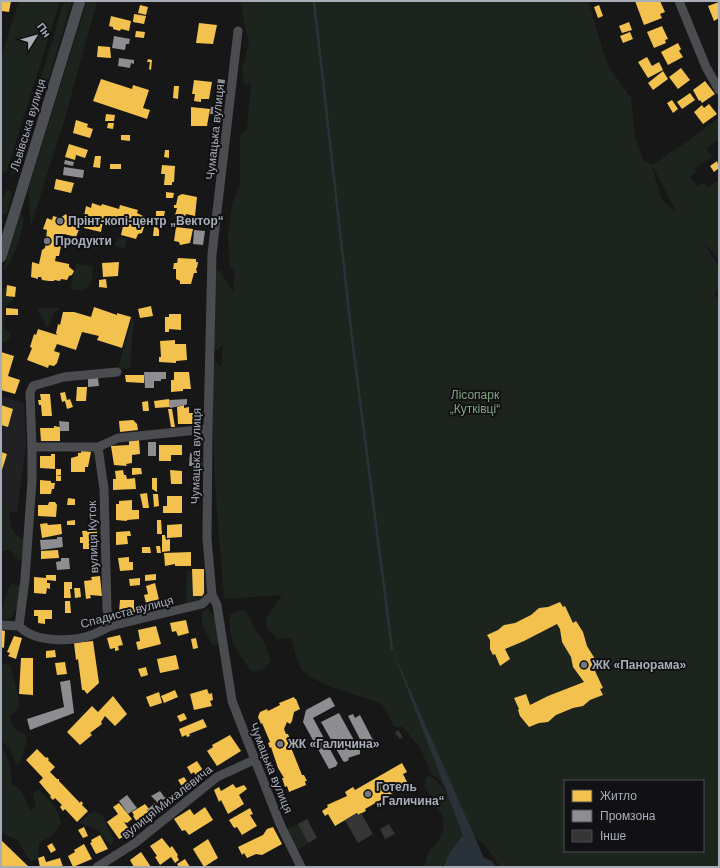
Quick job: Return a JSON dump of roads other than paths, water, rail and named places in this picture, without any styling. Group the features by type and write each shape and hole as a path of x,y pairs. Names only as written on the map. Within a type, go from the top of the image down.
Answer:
{"main road":[{"name":"Львівська вулиця","path":"1,257 80,1"}],"street":[{"path":"679,1 706,67 719,90"},
{"name":"Чумацька вулиця","path":"238,31 212,254 207,539 212,595 217,605 232,701 280,824 300,867"},
{"path":"19,626 25,580 32,481 30,393 33,386 64,377 116,372"},
{"path":"32,447 98,446 118,438 208,429"},
{"name":"вулиця Куток","path":"98,446 104,489 107,609 111,626"},
{"name":"Спадиста вулиця","path":"1,624 19,626 25,632 43,639 63,640 91,635 111,626 202,604 212,595"},
{"name":"вулиця Михалевича","path":"97,867 135,844 217,777 254,760"}],"waterway":[{"path":"314,1 352,338 392,649"}],"place":[{"name":"Прінт-копі-центр „Вектор“","path":"60,221"},
{"name":"Продукти","path":"47,241"},
{"name":"ЖК «Панорама»","path":"584,665"},
{"name":"ЖК «Галичина»","path":"280,744"},
{"name":"Готель „Галичина“","path":"368,794"}],"park label":[{"name":"Лісопарк „Кутківці“","path":"475,402"}]}
